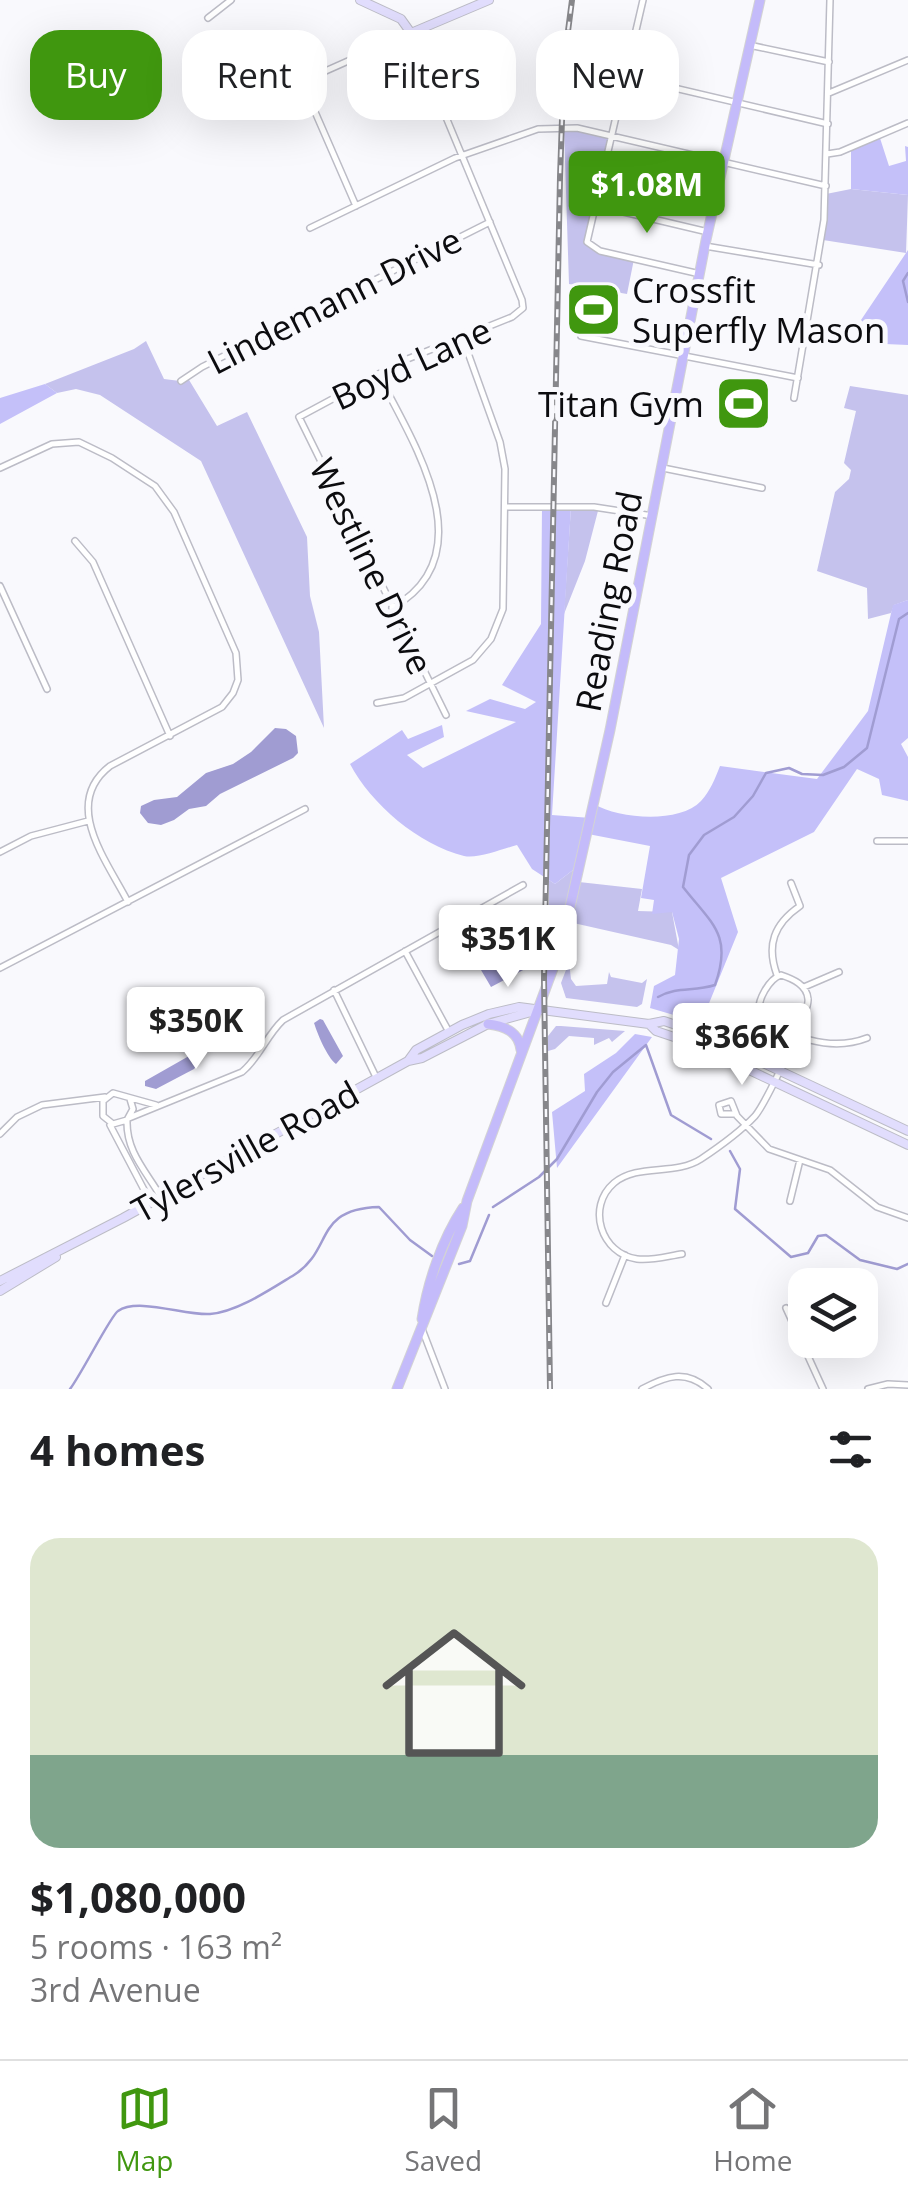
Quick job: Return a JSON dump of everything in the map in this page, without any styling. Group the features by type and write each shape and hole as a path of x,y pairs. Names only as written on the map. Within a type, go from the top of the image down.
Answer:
{"main road":[{"path":"360,0 401,19 410,30"},
{"path":"417,30 490,0"},
{"name":"Reading Road","path":"397,1389 462,1226 467,1201 573,906 708,232 760,0"},
{"name":"Tylersville Road","path":"408,1061 416,1050 449,1032 499,1011 520,1007 649,1024 664,1022 908,1131"},
{"name":"Tylersville Road","path":"0,1281 408,1061 422,1058 488,1024 538,1010"},
{"path":"488,1024 500,1025 516,1034 522,1055"},
{"name":"Tylersville Road","path":"649,1024 656,1031 774,1081 908,1145"},
{"name":"Tylersville Road","path":"0,1291 81,1240"}],"street":[{"path":"208,18 231,0"},
{"path":"635,30 642,0"},
{"path":"794,398 819,265 828,154 830,0"},
{"path":"749,45 830,62"},
{"path":"829,93 908,60"},
{"path":"679,90 828,124"},
{"path":"319,120 356,206"},
{"path":"448,120 490,222"},
{"path":"614,120 588,244 600,252 700,274"},
{"path":"828,154 908,123"},
{"path":"310,228 463,156 548,126 610,135 826,186"},
{"path":"594,205 708,232"},
{"name":"Boyd Lane","path":"300,417 378,374 463,339 523,308 490,222"},
{"name":"Lindemann Drive","path":"180,381 202,366 490,222"},
{"path":"706,246 819,265"},
{"path":"581,336 798,378"},
{"path":"377,703 395,701 472,660 496,632 504,600 506,507 500,442 463,339"},
{"path":"378,374 422,460 434,496 438,532 436,562 429,578 419,590 392,608"},
{"name":"Westline Drive","path":"300,417 446,714"},
{"path":"0,468 52,444 79,442 155,486 167,500 236,654 239,671 233,693 222,707 99,776 87,801 88,821 128,902"},
{"path":"663,468 762,488"},
{"path":"506,507 599,508 653,516"},
{"path":"75,541 92,562 170,736"},
{"path":"0,586 47,689"},
{"path":"0,968 305,809"},
{"path":"0,852 31,836 88,821"},
{"path":"876,840 908,841"},
{"path":"777,976 771,943 784,918 800,906 790,883"},
{"path":"109,1122 118,1124 242,1072 283,1020 524,884"},
{"path":"404,951 449,1032"},
{"path":"804,988 839,972"},
{"path":"682,1254 641,1259 625,1255 608,1243 599,1222 602,1199 613,1184 629,1175 698,1162 746,1125 761,1108 796,1033 808,1005 804,988 786,977 772,980 758,1010 765,1018 796,1033 816,1042 834,1045 867,1038"},
{"path":"331,992 377,1078"},
{"path":"0,1134 17,1118 42,1105 81,1102 118,1092 156,1105"},
{"path":"101,1113 105,1097"},
{"path":"130,1099 133,1109 126,1135 131,1151 161,1197"},
{"path":"81,1102 109,1122 151,1202"},
{"path":"735,1114 769,1149 830,1170 881,1210 908,1218"},
{"path":"790,1201 800,1160"},
{"path":"606,1303 625,1255"},
{"path":"786,1308 788,1312"},
{"path":"420,1327 445,1389"},
{"path":"810,1358 823,1389"},
{"path":"642,1389 667,1377 682,1376 708,1389"},
{"path":"868,1389 908,1385"}],"shaded area":[{"path":"568,126 610,135 587,238 590,246 634,259 627,294 569,284 564,130"},
{"path":"879,135 889,166 906,161 905,146 908,147 908,195 851,189 851,148"},
{"path":"851,189 908,195 906,253 823,240 826,194"},
{"path":"908,250 908,345 885,344 861,320"},
{"path":"146,341 164,379 180,381 186,375 217,426 247,412 307,537 310,596 319,632 324,728 201,461 100,395 76,389 57,393 45,384"},
{"path":"45,384 57,393 0,424 0,398"},
{"path":"850,386 908,395 908,600 894,605 891,613 868,619 867,588 817,571 835,492 849,479 851,470 844,463 856,411 844,408"},
{"path":"542,507 571,507 552,815 591,818 594,804 633,816 679,813 701,801 720,766 817,779 868,711 893,605 908,600 908,738 901,744 908,757 908,801 882,795 879,779 857,769 814,832 721,878 738,932 701,1023 650,1008 654,986 675,975 679,939 672,912 652,914 654,900 641,898 650,846 588,834 582,863 555,884 532,869 517,845 470,857 430,843 383,808 350,764 402,730 408,739 442,725 444,737 407,755 423,768 516,722 466,711 490,699 525,709 536,702 502,685 541,624"},
{"path":"571,507 599,507 585,561 564,614"},
{"path":"275,728 296,736 298,753 293,758 220,794 206,806 189,809 161,825 148,823 140,813 141,806 177,797 206,773 233,764"},
{"path":"582,863 579,882 642,889 638,911 672,912 679,950 569,922 557,957 549,950 549,880 555,884"},
{"path":"526,942 531,952 525,969 491,987 481,970 483,965"},
{"path":"569,962 576,986 607,984 609,972 611,977 642,983 647,979 642,1004 637,1007 566,998 561,983"},
{"path":"250,992 261,1020 248,1028 235,1000"},
{"path":"320,1019 343,1056 336,1064 314,1023"},
{"path":"556,1026 625,1031 612,1042 609,1038 594,1045 594,1038 569,1036 548,1051 548,1036"},
{"path":"635,1034 652,1037 557,1168 552,1112 585,1091 584,1074 616,1053"},
{"path":"189,1056 197,1065 194,1069 156,1089 145,1086 145,1081"}],"waterway":[{"path":"908,273 903,281 908,302"},
{"path":"658,997 715,985 720,968 722,954 717,931 683,887 689,855 704,835 734,817 753,796 766,773 789,768 802,774 823,775 844,767 867,748 899,619 908,613"},
{"path":"493,1207 539,1177 557,1159 597,1092 613,1072 646,1045 671,1115 711,1139"},
{"path":"730,1151 740,1169 735,1209 791,1257 808,1253 818,1236 826,1235 860,1260 897,1269 908,1264"},
{"path":"70,1389 118,1311 150,1306 210,1314 242,1304 294,1275 315,1254 334,1223 358,1209 379,1207 410,1240 432,1256"},
{"path":"459,1264 470,1261 489,1215"}],"railway":[{"path":"550,1389 544,979 560,177 564,62 572,0"}],"place":[{"name":"Crossfit Superfly Mason","path":"593,309"},
{"name":"Titan Gym","path":"743,403"}]}
